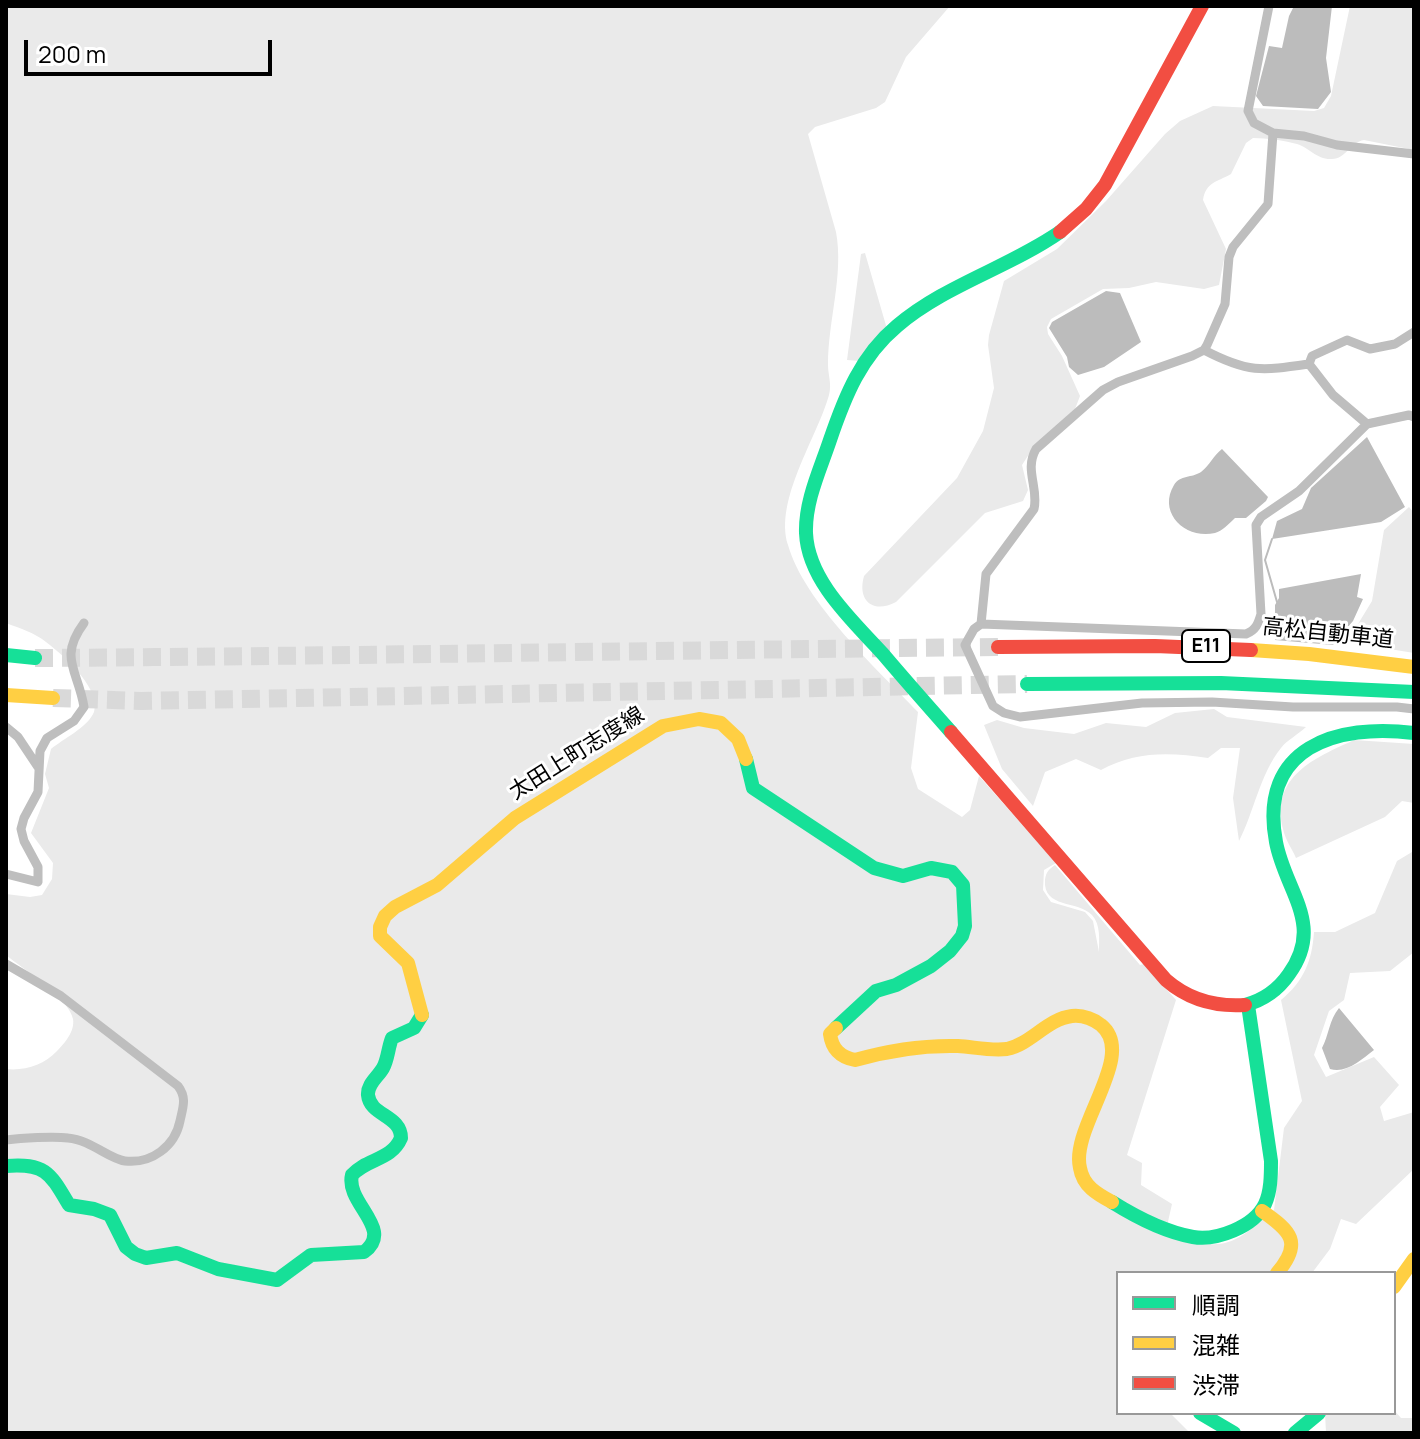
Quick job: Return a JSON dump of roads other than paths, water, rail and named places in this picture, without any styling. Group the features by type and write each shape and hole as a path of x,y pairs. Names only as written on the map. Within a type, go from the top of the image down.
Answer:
{"main road":[{"path":"1202,6 1111,175 1098,197 1082,214 1043,244 912,314 871,352 849,391 812,494 805,533 808,553 839,604 1173,988 1188,997 1213,1004 1248,1005 1277,989 1298,961 1305,927 1275,840 1274,804 1282,778 1309,745 1351,731 1414,733"},
{"name":"高松自動車道","path":"998,647 1239,647 1355,657 1414,667"},
{"path":"6,655 35,658"},
{"name":"E11","path":"1027,684 1147,681 1266,683 1414,692"},
{"path":"6,695 53,698"},
{"name":"太田上町志度線","path":"6,1166 31,1165 50,1173 69,1205 110,1215 126,1247 146,1258 177,1253 218,1269 277,1280 315,1253 338,1251 359,1254 368,1250 373,1243 374,1227 349,1183 352,1175 363,1165 391,1155 401,1140 398,1124 374,1107 368,1094 369,1087 384,1067 392,1038 414,1029 422,1015 408,963 380,936 385,916 401,903 437,885 515,818 663,726 697,717 723,725 739,740 753,788 874,868 903,876 931,868 941,869 952,872 963,885 965,926 957,944 931,966 896,985 876,991 830,1034 835,1050 846,1060 908,1046 1002,1050 1029,1040 1057,1019 1067,1017 1098,1022 1106,1027 1111,1036 1112,1057 1080,1139 1077,1166 1088,1187 1121,1207 1197,1238 1210,1237 1241,1226 1262,1211"},
{"path":"1248,1005 1272,1163 1269,1194 1262,1211 1288,1229 1292,1237 1291,1255 1279,1271"},
{"path":"1396,1284 1414,1259"},
{"path":"1203,1415 1234,1433"},
{"path":"1295,1433 1317,1415"}],"street":[{"path":"1269,6 1248,111 1254,123 1273,133 1304,136 1337,145 1414,154"},
{"path":"981,624 986,574 998,553 1034,509 1036,501 1030,459 1036,449 1103,390 1204,350 1225,304 1229,257 1233,247 1268,204 1273,133"},
{"path":"1309,364 1312,356 1341,342 1352,341 1370,349 1395,344 1414,332"},
{"path":"1204,350 1248,370 1265,371 1309,364"},
{"path":"1309,364 1333,395 1367,424"},
{"path":"1414,417 1409,415 1367,424 1299,491 1261,517 1256,525 1261,614 1252,631 1246,634 981,624 974,629 965,645 993,706 1020,717 1142,703 1212,702 1414,709"},
{"path":"6,874 38,882 38,867 21,829 38,792 40,751 47,738 74,721 84,707 70,650 84,623"},
{"path":"6,727 18,737 38,767"},
{"path":"6,964 61,996 178,1086 185,1101 178,1131 168,1148 138,1160 124,1161 88,1142 66,1137 6,1140"}],"waterway":[{"path":"1272,539 1265,560 1277,602"}],"tunnel":[{"path":"35,658 998,647"},
{"path":"53,698 141,701 1027,684"}]}
